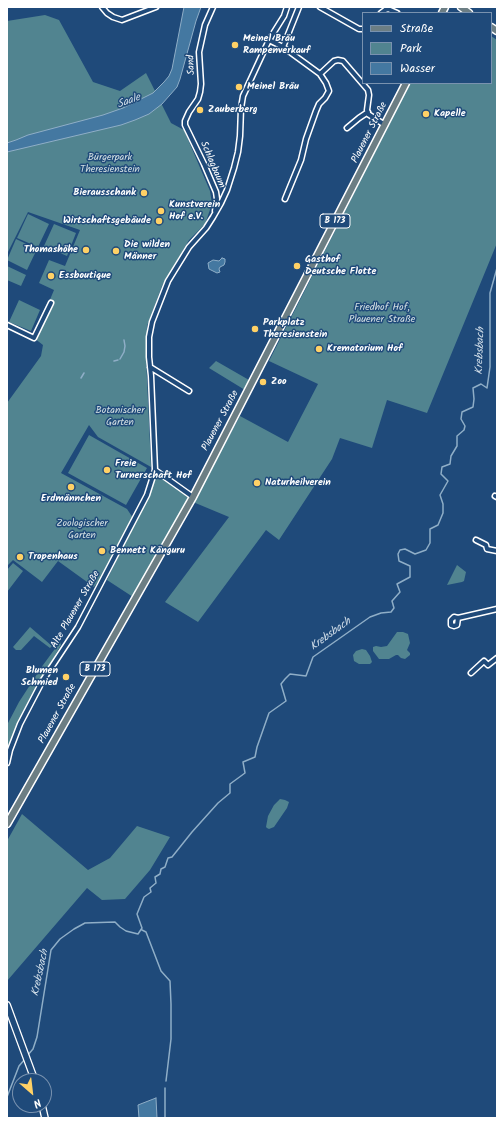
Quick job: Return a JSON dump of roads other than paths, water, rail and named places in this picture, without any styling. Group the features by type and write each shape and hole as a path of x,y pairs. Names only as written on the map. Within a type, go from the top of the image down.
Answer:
{"main road":[{"name":"Plauener Straße","path":"8,819 193,497 406,84"}],"street":[{"path":"102,7 113,17 122,20 156,7"},
{"name":"Sand","path":"185,121 198,99 200,92 199,52 205,25 213,7"},
{"name":"Alte Plauener Straße","path":"7,763 10,750 20,724 43,680 78,627 147,495 155,470 149,357 152,322 168,281 189,247 206,228 221,203 234,168 238,152 243,96 269,40 284,16 287,7"},
{"path":"283,47 299,7"},
{"path":"320,7 359,29 362,29"},
{"path":"382,12 388,10 394,12"},
{"path":"269,40 283,47 320,74 329,91 328,95 319,104 316,111 306,139 301,160 284,200"},
{"path":"320,74 334,61 344,61 362,83"},
{"path":"363,84 368,90 369,95 367,104 368,112 385,125"},
{"path":"348,128 368,112"},
{"name":"Schlagbaum","path":"185,121 185,125 216,192 216,208 213,217"},
{"path":"7,326 34,338 51,303"},
{"path":"150,368 189,391"},
{"path":"155,470 193,497"},
{"path":"476,540 486,545 487,549 497,551"},
{"path":"458,618 497,609"},
{"path":"471,672 484,661 488,665 497,658"},
{"path":"7,1005 32,1073"}],"water":[{"path":"184,7 201,7 177,87 162,104 149,114 121,125 7,152 7,143 28,135 103,115 123,108 153,93 169,76 172,69"},
{"path":"222,258 225,259 225,262 219,269 220,272 217,273 209,269 208,263 213,260 219,261"},
{"path":"156,1098 157,1118 139,1118 138,1105"}],"waterway":[{"name":"Krebsbach","path":"27,1056 33,1049 37,1037 51,950 60,939 85,923 115,922 126,931 138,934 142,928 137,914 144,897 151,892 150,888 156,883 155,877 160,874 161,869 165,867 168,858 172,857 218,803 230,793 230,784 245,773 243,762 255,757 269,713 286,701 281,684 290,674 306,676 313,657 370,617 381,613 391,612 394,608 392,601 400,592 397,584 410,577 410,566 399,561 398,554 400,550 405,549 415,554 426,550 430,543 430,529 438,525 443,513 443,504 440,495 448,481 441,474 442,467 450,464 451,456 457,446 457,436 464,430 465,426 461,419 462,412 473,407 473,388 481,384 487,388 490,367 490,293 497,268"},
{"path":"120,359 124,352 124,340"},
{"path":"114,361 118,360"},
{"path":"81,378 84,373"},
{"path":"142,930 146,932 161,971 170,981 171,1039 166,1081"},
{"name":"Krebsbach","path":"7,1097 19,1066 25,1059"},
{"path":"165,1088 165,1118"}],"place":[{"name":"Meinel Bräu Rampenverkauf","path":"235,45"},
{"name":"Meinel Bräu","path":"239,87"},
{"name":"Zauberberg","path":"200,110"},
{"name":"Kapelle","path":"426,114"},
{"name":"Bierausschank","path":"144,193"},
{"name":"Kunstverein Hof e.V.","path":"161,211"},
{"name":"Wirtschaftsgebäude","path":"159,221"},
{"name":"Thomashöhe","path":"86,250"},
{"name":"Die wilden Männer","path":"116,251"},
{"name":"Gasthof Deutsche Flotte","path":"297,266"},
{"name":"Essboutique","path":"51,276"},
{"name":"Parkplatz Theresienstein","path":"255,329"},
{"name":"Krematorium Hof","path":"319,349"},
{"name":"Zoo","path":"263,382"},
{"name":"Freie Turnerschaft Hof","path":"107,470"},
{"name":"Naturheilverein","path":"257,483"},
{"name":"Erdmännchen","path":"71,487"},
{"name":"Bennett Känguru","path":"102,551"},
{"name":"Tropenhaus","path":"20,557"},
{"name":"Blumen Schmied","path":"66,677"}],"water label":[{"name":"Saale","path":"129,102"}],"park label":[{"name":"Bürgerpark Theresienstein","path":"110,164"},
{"name":"Friedhof Hof, Plauener Straße","path":"382,314"},
{"name":"Botanischer Garten","path":"120,416"},
{"name":"Zoologischer Garten","path":"82,530"}]}
